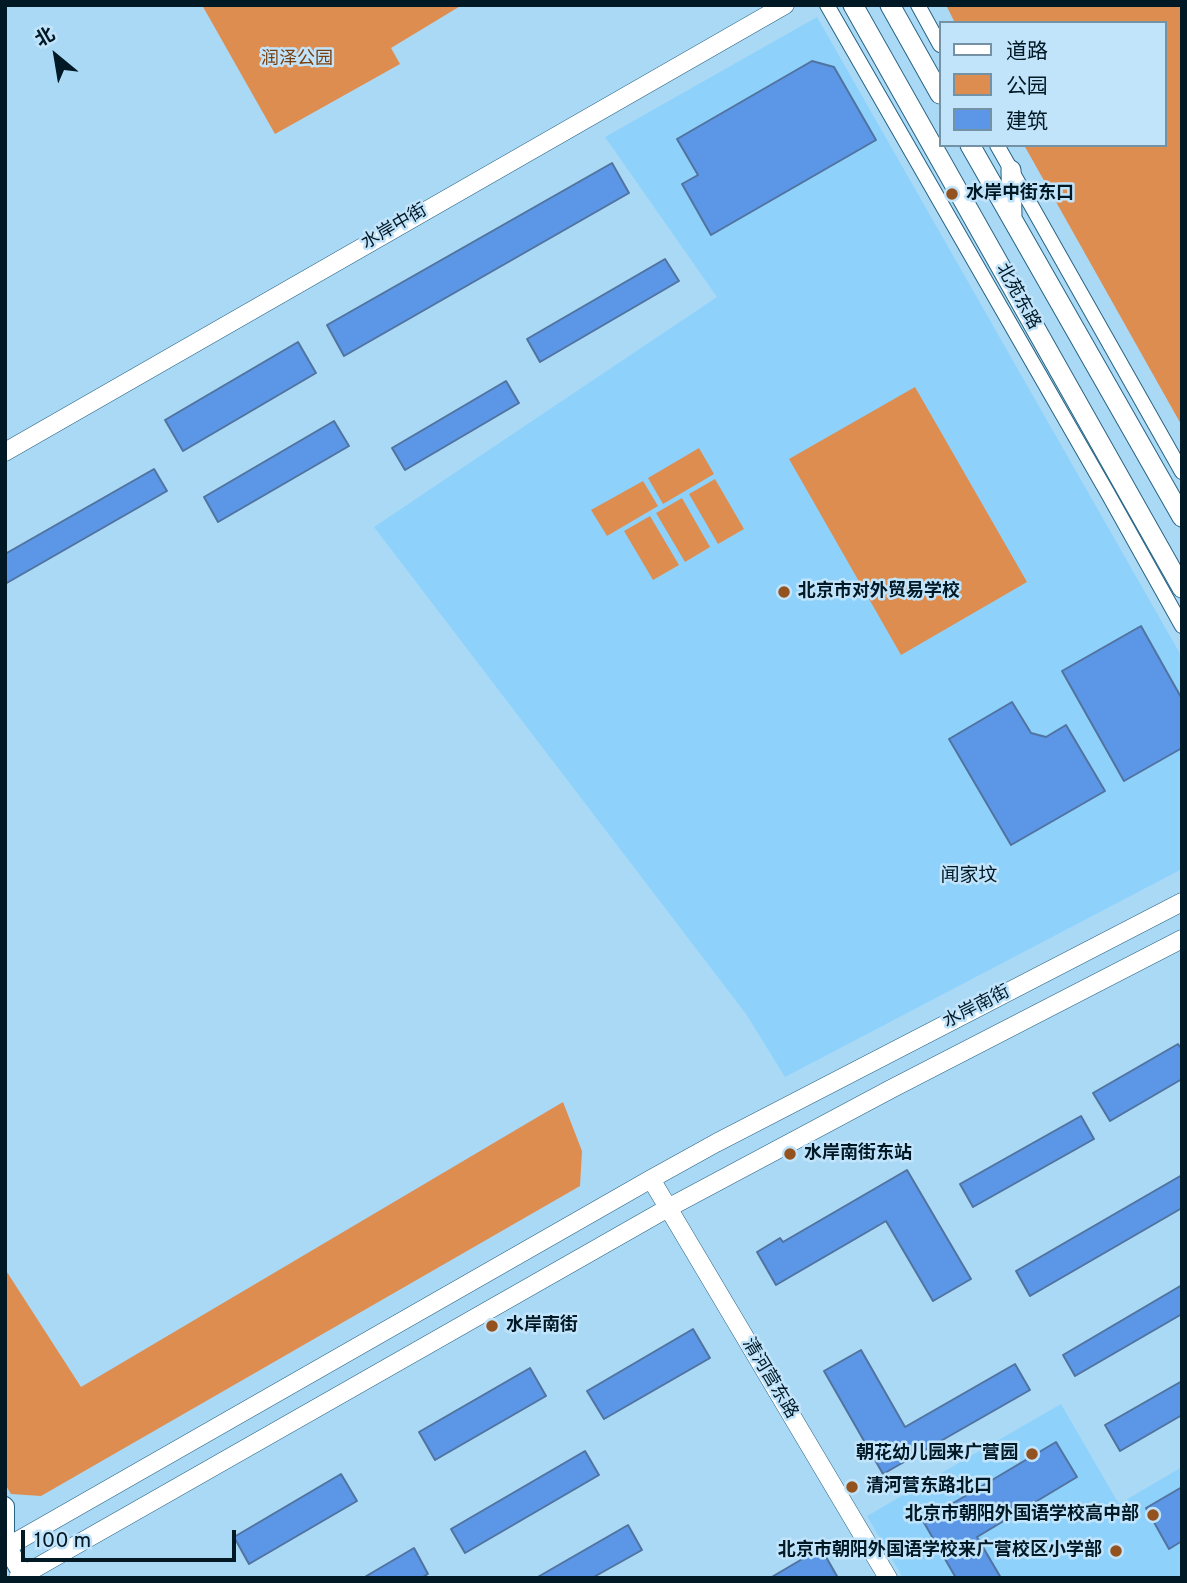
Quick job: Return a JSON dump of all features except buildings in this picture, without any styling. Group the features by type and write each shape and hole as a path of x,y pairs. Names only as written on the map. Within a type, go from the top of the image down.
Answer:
{"main road":[{"name":"北苑东路","path":"853,5 1182,588"},
{"path":"890,5 939,92"},
{"name":"北苑东路","path":"971,147 1182,517"},
{"path":"1011,170 1012,220"},
{"path":"6,1546 22,1577"}],"street":[{"name":"水岸中街","path":"5,453 785,5"},
{"path":"827,5 1182,626"},
{"path":"918,5 939,43"},
{"path":"998,147 1182,472"},
{"name":"水岸南街","path":"6,1546 716,1143 1182,902"},
{"name":"水岸南街","path":"22,1577 668,1208 1182,939"},
{"name":"清河营东路","path":"651,1179 888,1578"},
{"path":"5,1504 6,1546"}],"shaded area":[{"name":"北京市对外贸易学校","path":"817,17 1182,657 1182,869 785,1077 746,1014 374,527 717,297 605,137"},
{"name":"朝花幼儿园来广营园","path":"1061,1404 1119,1504 1182,1467 1182,1578 903,1578 867,1516"}],"green space":[{"name":"润泽公园","path":"202,5 462,5 391,48 400,64 275,134"},
{"path":"946,5 1182,5 1182,426 1025,147 1166,147 1166,21 954,21"},
{"path":"915,387 1027,582 901,655 789,459"},
{"path":"699,448 714,474 663,504 648,478"},
{"path":"715,479 744,529 718,544 689,494"},
{"path":"643,481 658,506 607,536 591,510"},
{"path":"682,498 710,547 685,562 656,513"},
{"path":"650,516 679,565 653,580 624,531"},
{"path":"563,1102 582,1151 580,1186 41,1496 11,1494 5,1484 5,1269 81,1387"}],"place":[{"name":"水岸中街东口","path":"952,194"},
{"name":"北京市对外贸易学校","path":"784,592"},
{"name":"水岸南街东站","path":"790,1154"},
{"name":"水岸南街","path":"492,1326"},
{"name":"朝花幼儿园来广营园","path":"1032,1454"},
{"name":"清河营东路北口","path":"852,1487"},
{"name":"北京市朝阳外国语学校高中部","path":"1153,1515"},
{"name":"北京市朝阳外国语学校来广营校区小学部","path":"1116,1551"}],"district":[{"name":"闻家坟","path":"969,877"}]}
